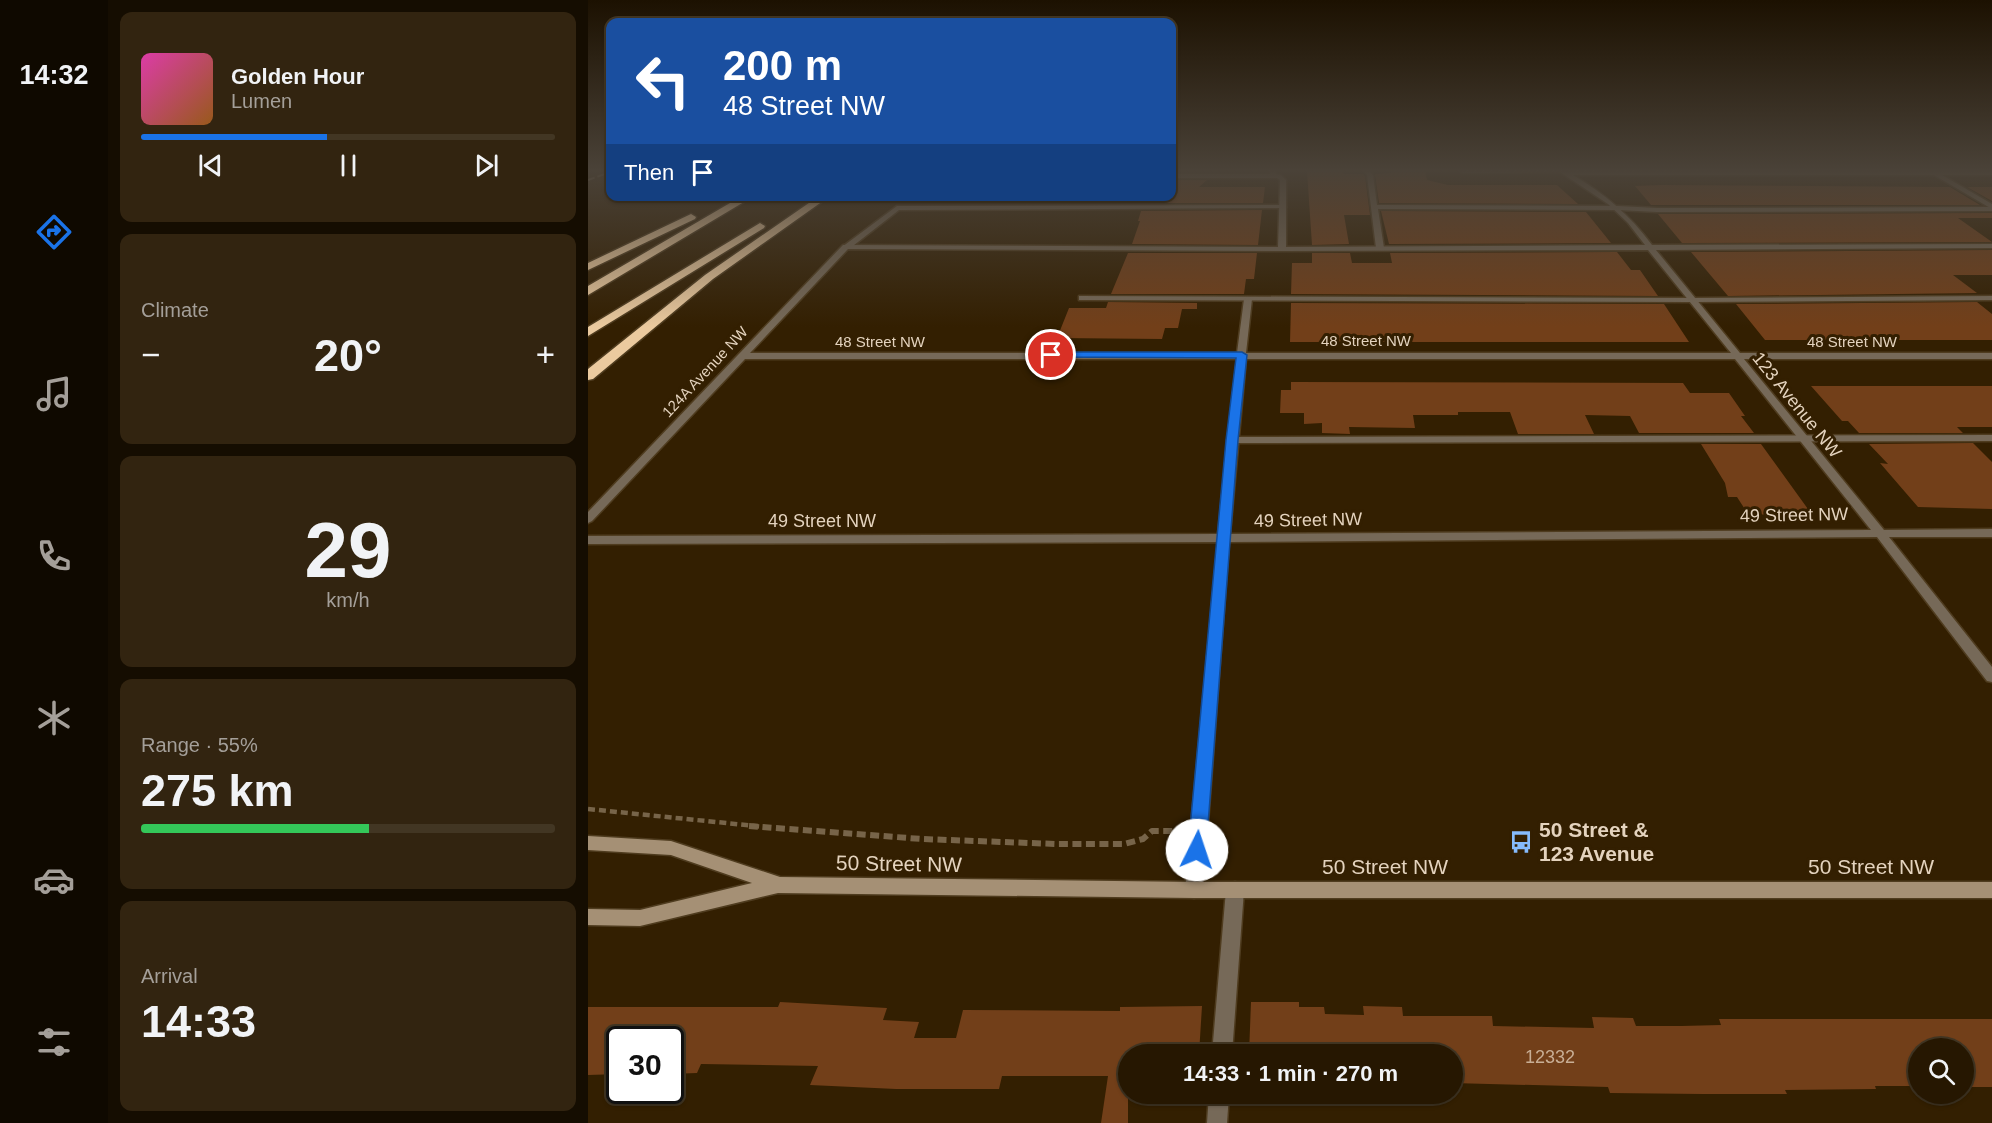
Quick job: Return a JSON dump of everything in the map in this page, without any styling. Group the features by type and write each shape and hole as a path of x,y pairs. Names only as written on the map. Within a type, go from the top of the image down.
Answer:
{"highway":[{"path":"588,267 679,222"},
{"path":"588,291 705,222"},
{"path":"588,332 767,222"},
{"path":"588,376 709,277 788,222"}],"main road":[{"name":"50 Street NW","path":"588,843 671,848 778,885"},
{"name":"50 Street NW","path":"588,917 640,918 778,885 1194,890 1992,890"}],"street":[{"name":"124A Avenue NW","path":"588,519 846,247 876,222"},
{"path":"1282,249 1283,222"},
{"path":"1376,222 1380,248"},
{"name":"123 Avenue NW","path":"1633,222 1650,247 1879,532 1992,677"},
{"path":"846,247 1282,249 1992,246"},
{"path":"1082,298 1693,300 1992,298"},
{"path":"1194,890 1232,440 1248,299"},
{"name":"48 Street NW","path":"741,356 1992,356"},
{"path":"1232,440 1992,438"},
{"name":"49 Street NW","path":"588,540 1992,533"},
{"path":"1223,1044 1235,890"},
{"path":"1216,1123 1218,1104"}],"path":[{"path":"588,808 776,829 917,840 1124,844 1143,839 1152,831 1198,831"}],"building":[{"path":"1140,222 1261,222 1258,245 1132,244"},
{"path":"1310,222 1345,222 1349,244 1312,245"},
{"path":"1384,222 1594,222 1611,243 1389,244"},
{"path":"1665,222 1964,222 1992,242 1682,243"},
{"path":"1992,250 1992,275 1953,275 1977,293 1728,296 1691,252"},
{"path":"1617,252 1631,270 1640,270 1658,296 1291,294 1292,263 1312,263 1312,253 1350,253 1352,263 1392,263 1390,253"},
{"path":"1128,253 1257,253 1254,279 1246,279 1244,294 1111,294"},
{"path":"1108,302 1197,303 1197,309 1182,309 1178,328 1165,328 1162,339 1057,338 1069,308 1106,308"},
{"path":"1977,302 1992,314 1992,340 1765,340 1736,304"},
{"path":"1291,303 1664,304 1689,342 1290,342"},
{"path":"1291,382 1683,383 1690,393 1729,393 1745,416 1741,416 1754,433 1639,433 1630,416 1585,415 1594,434 1518,434 1510,412 1458,412 1458,415 1413,415 1415,428 1349,427 1350,434 1322,433 1322,423 1304,424 1304,413 1280,413 1281,390 1291,390"},
{"path":"1811,386 1992,386 1992,427 1957,427 1963,433 1859,433 1848,421 1842,421"},
{"path":"1973,443 1992,462 1992,509 1918,507 1880,463 1888,464 1869,444"},
{"path":"1701,444 1761,444 1813,516 1748,514 1737,497 1728,497 1725,483"},
{"path":"780,1002 887,1008 883,1020 919,1022 914,1038 956,1038 963,1010 1120,1011 1120,1007 1202,1006 1200,1044 1118,1044 1118,1104 1128,1104 1128,1123 1101,1123 1108,1076 1002,1076 999,1089 896,1089 810,1085 818,1066 701,1064 697,1073 684,1073 684,1026 606,1026 606,1074 588,1075 588,1007 778,1007"},
{"path":"1251,1002 1299,1002 1299,1007 1324,1007 1325,1014 1364,1015 1363,1006 1402,1007 1403,1016 1492,1016 1493,1026 1594,1028 1592,1017 1633,1018 1636,1026 1721,1025 1719,1019 1992,1019 1992,1087 1974,1087 1974,1038 1908,1038 1908,1086 1875,1086 1876,1089 1785,1090 1787,1094 1610,1093 1608,1087 1463,1083 1463,1044 1249,1044"}],"place":[{"name":"50 Street & 123 Avenue","path":"1521,842"}],"route":[{"path":"1051,355 1242,355 1232,440 1197,850"}]}
